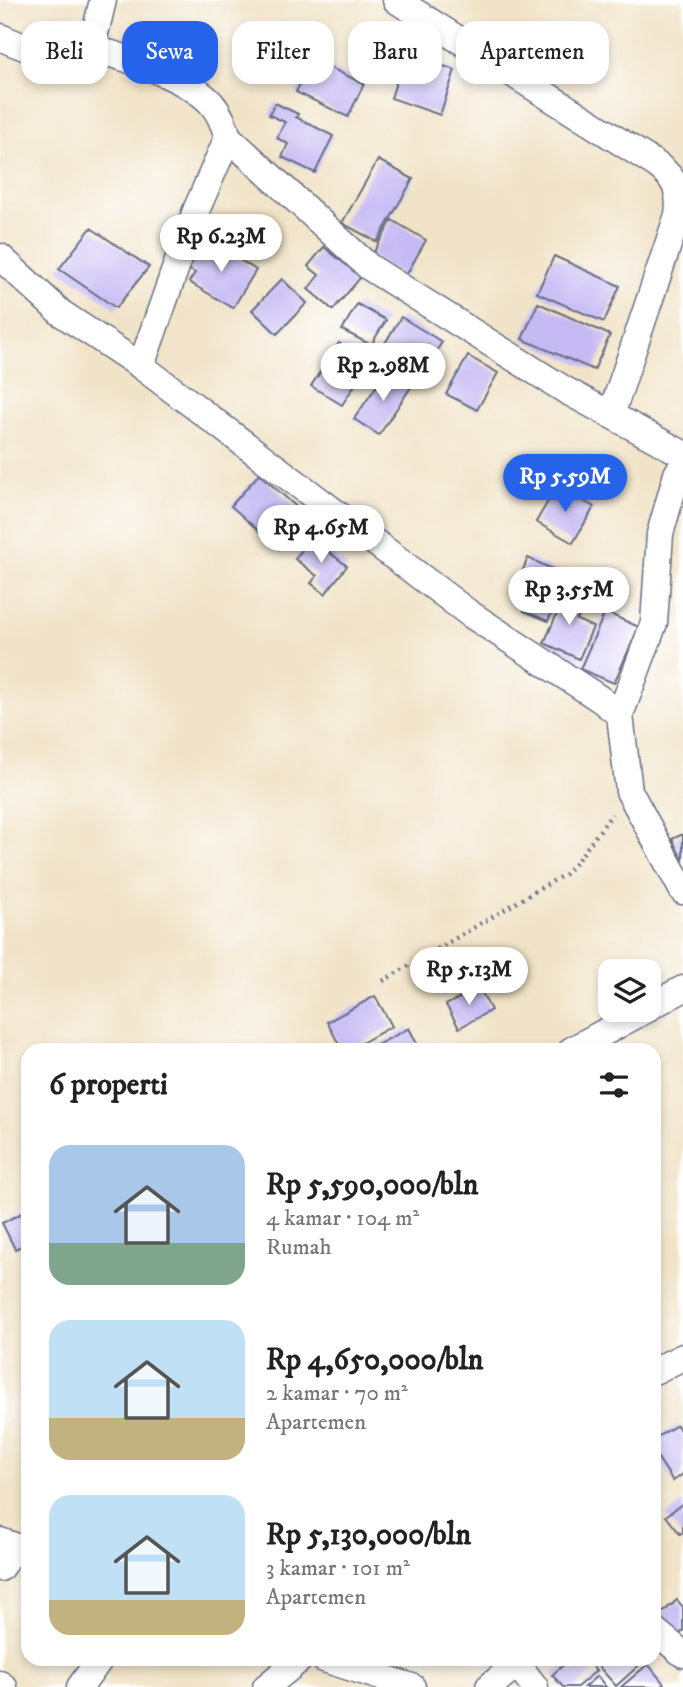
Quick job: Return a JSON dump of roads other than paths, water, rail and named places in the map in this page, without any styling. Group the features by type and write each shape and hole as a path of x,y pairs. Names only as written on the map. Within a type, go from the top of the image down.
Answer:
{"street":[{"path":"98,21 103,0"},
{"path":"396,0 657,165 670,174 677,186 680,202 678,215 611,415"},
{"path":"0,37 21,46"},
{"path":"108,54 122,57 194,89 211,103 223,120 228,136 369,267 565,390 683,454"},
{"path":"141,366 195,213 228,136"},
{"path":"0,257 61,313 141,366 470,614 620,715"},
{"path":"683,464 677,474 660,534 654,623 620,715 629,791 683,891"},
{"path":"661,1001 683,989"},
{"path":"585,1043 623,1022"},
{"path":"661,1368 683,1357"},
{"path":"661,1636 683,1654"},
{"path":"80,1687 95,1666"},
{"path":"266,1687 292,1666"},
{"path":"346,1666 412,1687"},
{"path":"489,1687 515,1666"},
{"path":"523,1666 536,1687"}]}
